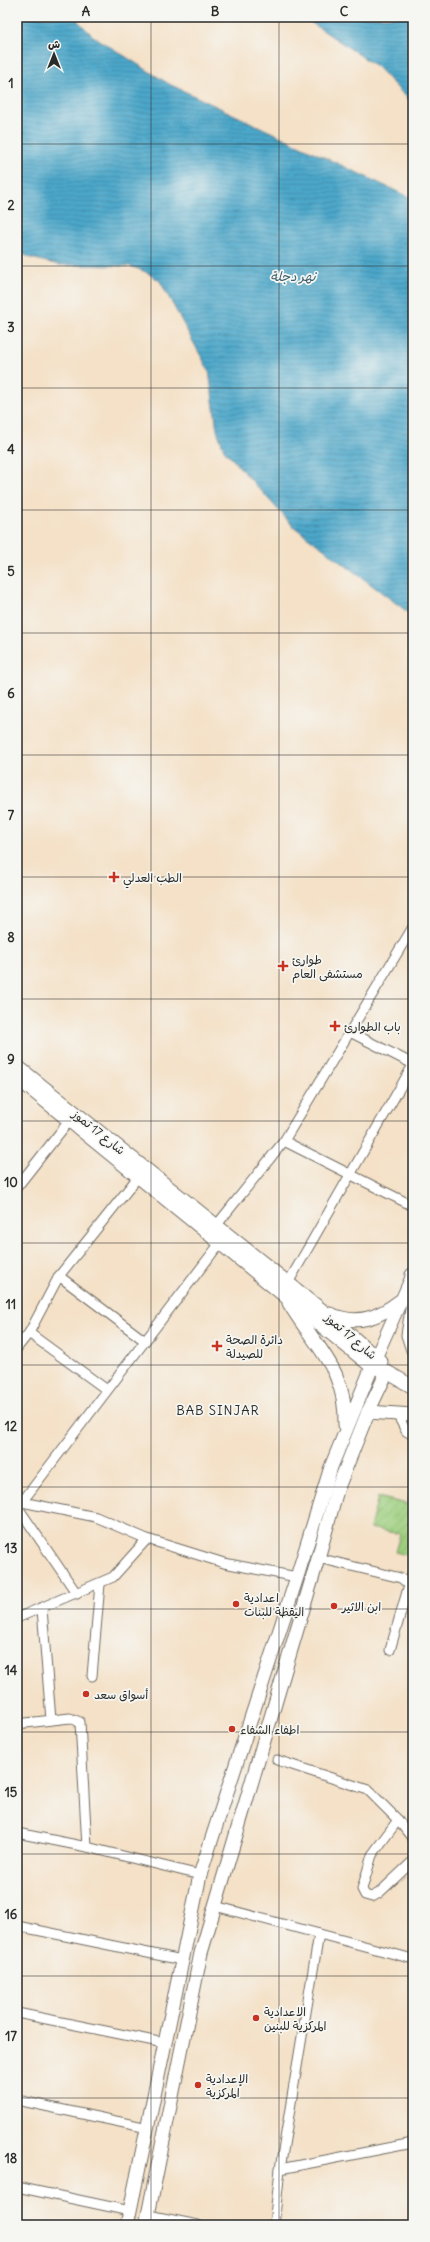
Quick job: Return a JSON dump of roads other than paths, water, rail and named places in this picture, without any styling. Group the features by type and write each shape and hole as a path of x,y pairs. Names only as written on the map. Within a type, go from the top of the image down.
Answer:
{"main road":[{"name":"شارع 17 تموز","path":"17,1066 216,1226 286,1289 373,1361 387,1372 413,1388"},
{"name":"شارع 17 تموز","path":"17,1078 220,1243 286,1289 323,1311 373,1361"},
{"path":"413,1274 413,1290"},
{"path":"286,1289 299,1320 328,1358 335,1371 342,1392 345,1411 344,1438"},
{"path":"323,1311 340,1318 358,1321 383,1313 407,1302 408,1335 413,1350"},
{"path":"127,2225 200,1875 230,1779 298,1577 331,1467 344,1438 373,1361"},
{"path":"147,2220 201,1953 318,1558 330,1510 368,1412 387,1372"},
{"path":"368,1412 413,1415"},
{"path":"230,1779 250,1785"}],"street":[{"path":"216,1226 284,1141 413,927"},
{"path":"286,1289 349,1174 413,1064 350,1032"},
{"path":"17,1187 69,1121"},
{"path":"284,1141 413,1206"},
{"path":"17,1348 29,1333 59,1276 138,1177"},
{"path":"18,1501 107,1390 220,1243"},
{"path":"373,1361 407,1302 413,1274"},
{"path":"59,1276 145,1341"},
{"path":"29,1333 107,1390"},
{"path":"397,1414 406,1432 413,1435"},
{"path":"18,1501 96,1517 147,1539 224,1563 298,1577"},
{"path":"18,1501 77,1594"},
{"path":"17,1618 42,1609 113,1577 147,1539"},
{"path":"318,1558 401,1578 411,1587"},
{"path":"390,1650 411,1587 413,1571"},
{"path":"92,1676 100,1584"},
{"path":"42,1609 51,1720"},
{"path":"17,1724 70,1718 80,1722 87,1848"},
{"path":"277,1760 368,1790 398,1820 413,1839"},
{"path":"398,1820 372,1854 362,1889 365,1895 372,1896 379,1893 413,1861"},
{"path":"17,1833 200,1875"},
{"path":"215,1906 413,1959"},
{"path":"17,1926 182,1960"},
{"path":"274,2225 280,2170 319,1934"},
{"path":"17,2013 164,2044"},
{"path":"17,2100 148,2128"},
{"path":"280,2170 413,2144"},
{"path":"17,2187 130,2212"},
{"path":"147,2220 198,2225"}],"water":[{"name":"نهر دجلة","path":"17,17 78,17 77,20 93,36 169,84 413,199 413,616 293,526 224,450 217,430 209,371 160,281 146,272 130,266 59,265 31,258 17,251"},
{"path":"303,17 413,17 413,104 376,66"}],"place":[{"name":"الطب العدلي","path":"114,877"},
{"name":"طوارئ مستشفى العام","path":"283,966"},
{"name":"باب الطوارئ","path":"335,1026"},
{"name":"دائرة الصحة للصيدلة","path":"217,1346"},
{"name":"اعدادية اليقظة للبنات","path":"236,1604"},
{"name":"ابن الاثير","path":"334,1606"},
{"name":"أسواق سعد","path":"86,1694"},
{"name":"اطفاء الشفاء","path":"232,1729"},
{"name":"الاعدادية المركزية للبنين","path":"256,2018"},
{"name":"الإعدادية المركزية","path":"198,2085"}],"district":[{"name":"BAB SINJAR","path":"218,1410"}]}
